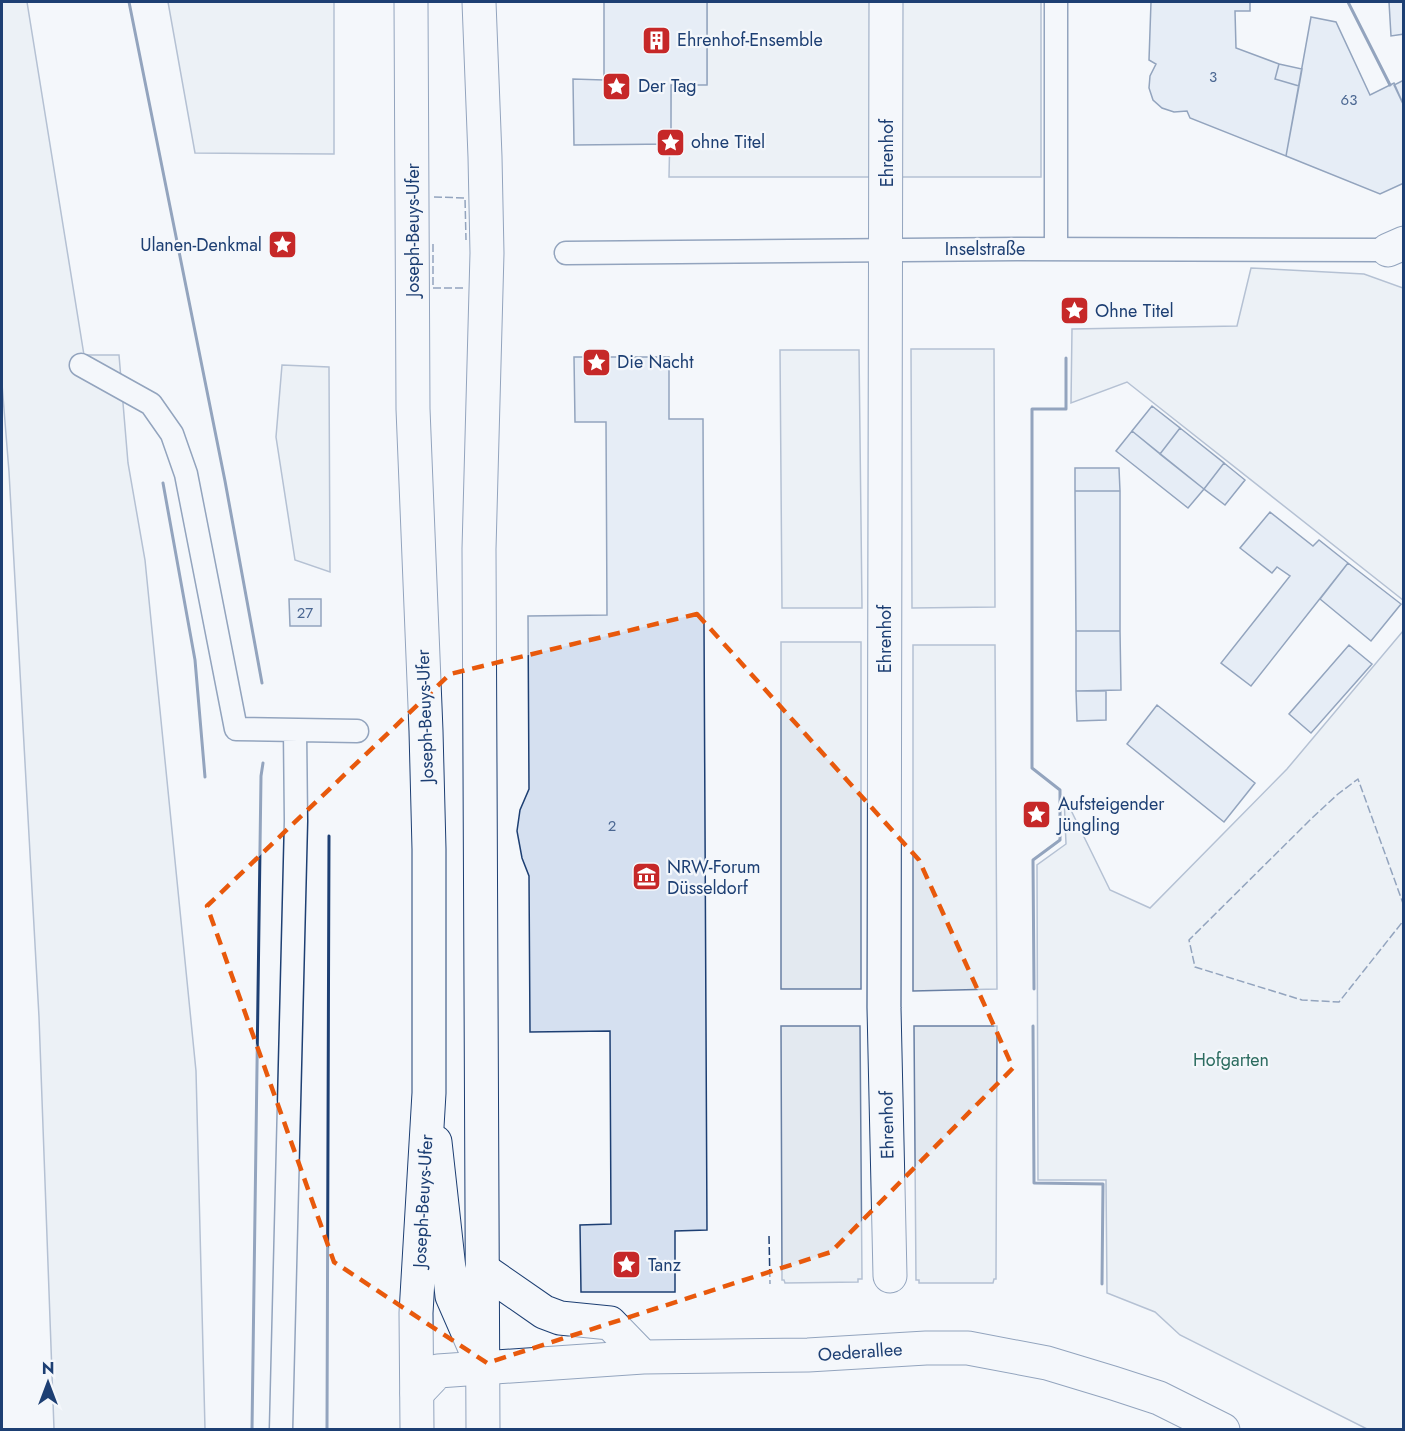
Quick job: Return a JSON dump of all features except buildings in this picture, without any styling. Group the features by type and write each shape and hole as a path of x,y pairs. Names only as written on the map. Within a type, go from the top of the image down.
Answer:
{"main road":[{"name":"Joseph-Beuys-Ufer","path":"411,2 413,408 429,849 429,1093 416,1313 417,1430"},
{"path":"479,2 487,253 479,549 483,1430"},
{"name":"Ehrenhof","path":"886,2 884,1008 890,1276"},
{"path":"429,1093 452,1296 483,1367"},
{"path":"482,1269 544,1312 560,1318 610,1323 643,1357"},
{"name":"Oederallee","path":"417,1394 438,1371 483,1367 643,1357 808,1355 926,1348 968,1348 1047,1363 1113,1383 1159,1398 1223,1430"}],"lane":[{"path":"1056,2 1056,249"},
{"name":"Inselstraße","path":"566,253 1056,249 1398,250"},
{"path":"81,365 151,404 172,434 186,474 236,729 357,730"},
{"path":"281,1430 296,821 295,730"}],"highlighted area":[{"path":"697,614 919,860 1013,1068 831,1252 487,1363 334,1262 207,906 450,674"}],"green space":[{"path":"168,2 334,2 334,154 195,153"},
{"path":"707,2 1041,2 1041,177 669,177 671,85 707,84"},
{"path":"1251,268 1364,274 1403,288 1403,600 1127,382 1071,403 1072,329 1237,326"},
{"path":"911,349 994,349 995,607 912,608"},
{"path":"780,350 859,350 862,608 782,608"},
{"path":"282,365 329,367 330,572 295,560 276,437"},
{"name":"Hofgarten","path":"1403,631 1404,1429 1367,1429 1180,1335 1155,1312 1107,1293 1106,1180 1038,1180 1037,865 1066,844 1064,796 1110,890 1150,908 1287,769"},
{"path":"781,642 861,642 861,989 781,989"},
{"path":"913,645 995,645 997,989 913,991"},
{"path":"781,1026 860,1026 862,1279 858,1279 858,1282 785,1283 782,1280"},
{"path":"914,1026 997,1026 996,1279 993,1283 919,1283 919,1280 916,1280"}],"shaded area":[{"path":"2,2 27,2 84,355 119,355 128,463 145,560 196,1071 205,1429 54,1429 39,1017 9,472 2,384"}],"fence":[{"path":"434,197 465,198 466,240"},
{"path":"433,244 433,288 464,288"},
{"path":"1404,906 1358,779 1312,818 1189,940 1195,967 1302,1000 1339,1002 1404,920"},
{"path":"769,1236 770,1284"}],"wall":[{"path":"129,2 225,481 262,683"},
{"path":"1348,2 1390,85"},
{"path":"1034,989 1033,860 1060,840 1060,790 1032,768 1032,409 1066,409 1066,358"},
{"path":"163,483 195,660 205,777"},
{"path":"252,1430 263,763"},
{"path":"327,1430 329,836"},
{"path":"1033,1026 1034,1183 1103,1184 1102,1284"}],"place":[{"name":"Ehrenhof-Ensemble","path":"656,40"},
{"name":"Der Tag","path":"617,86"},
{"name":"ohne Titel","path":"670,142"},
{"name":"Ulanen-Denkmal","path":"283,245"},
{"name":"Ohne Titel","path":"1074,311"},
{"name":"Die Nacht","path":"596,362"},
{"name":"Aufsteigender Jüngling","path":"1037,814"},
{"name":"NRW-Forum Düsseldorf","path":"646,877"},
{"name":"Tanz","path":"627,1265"}]}
